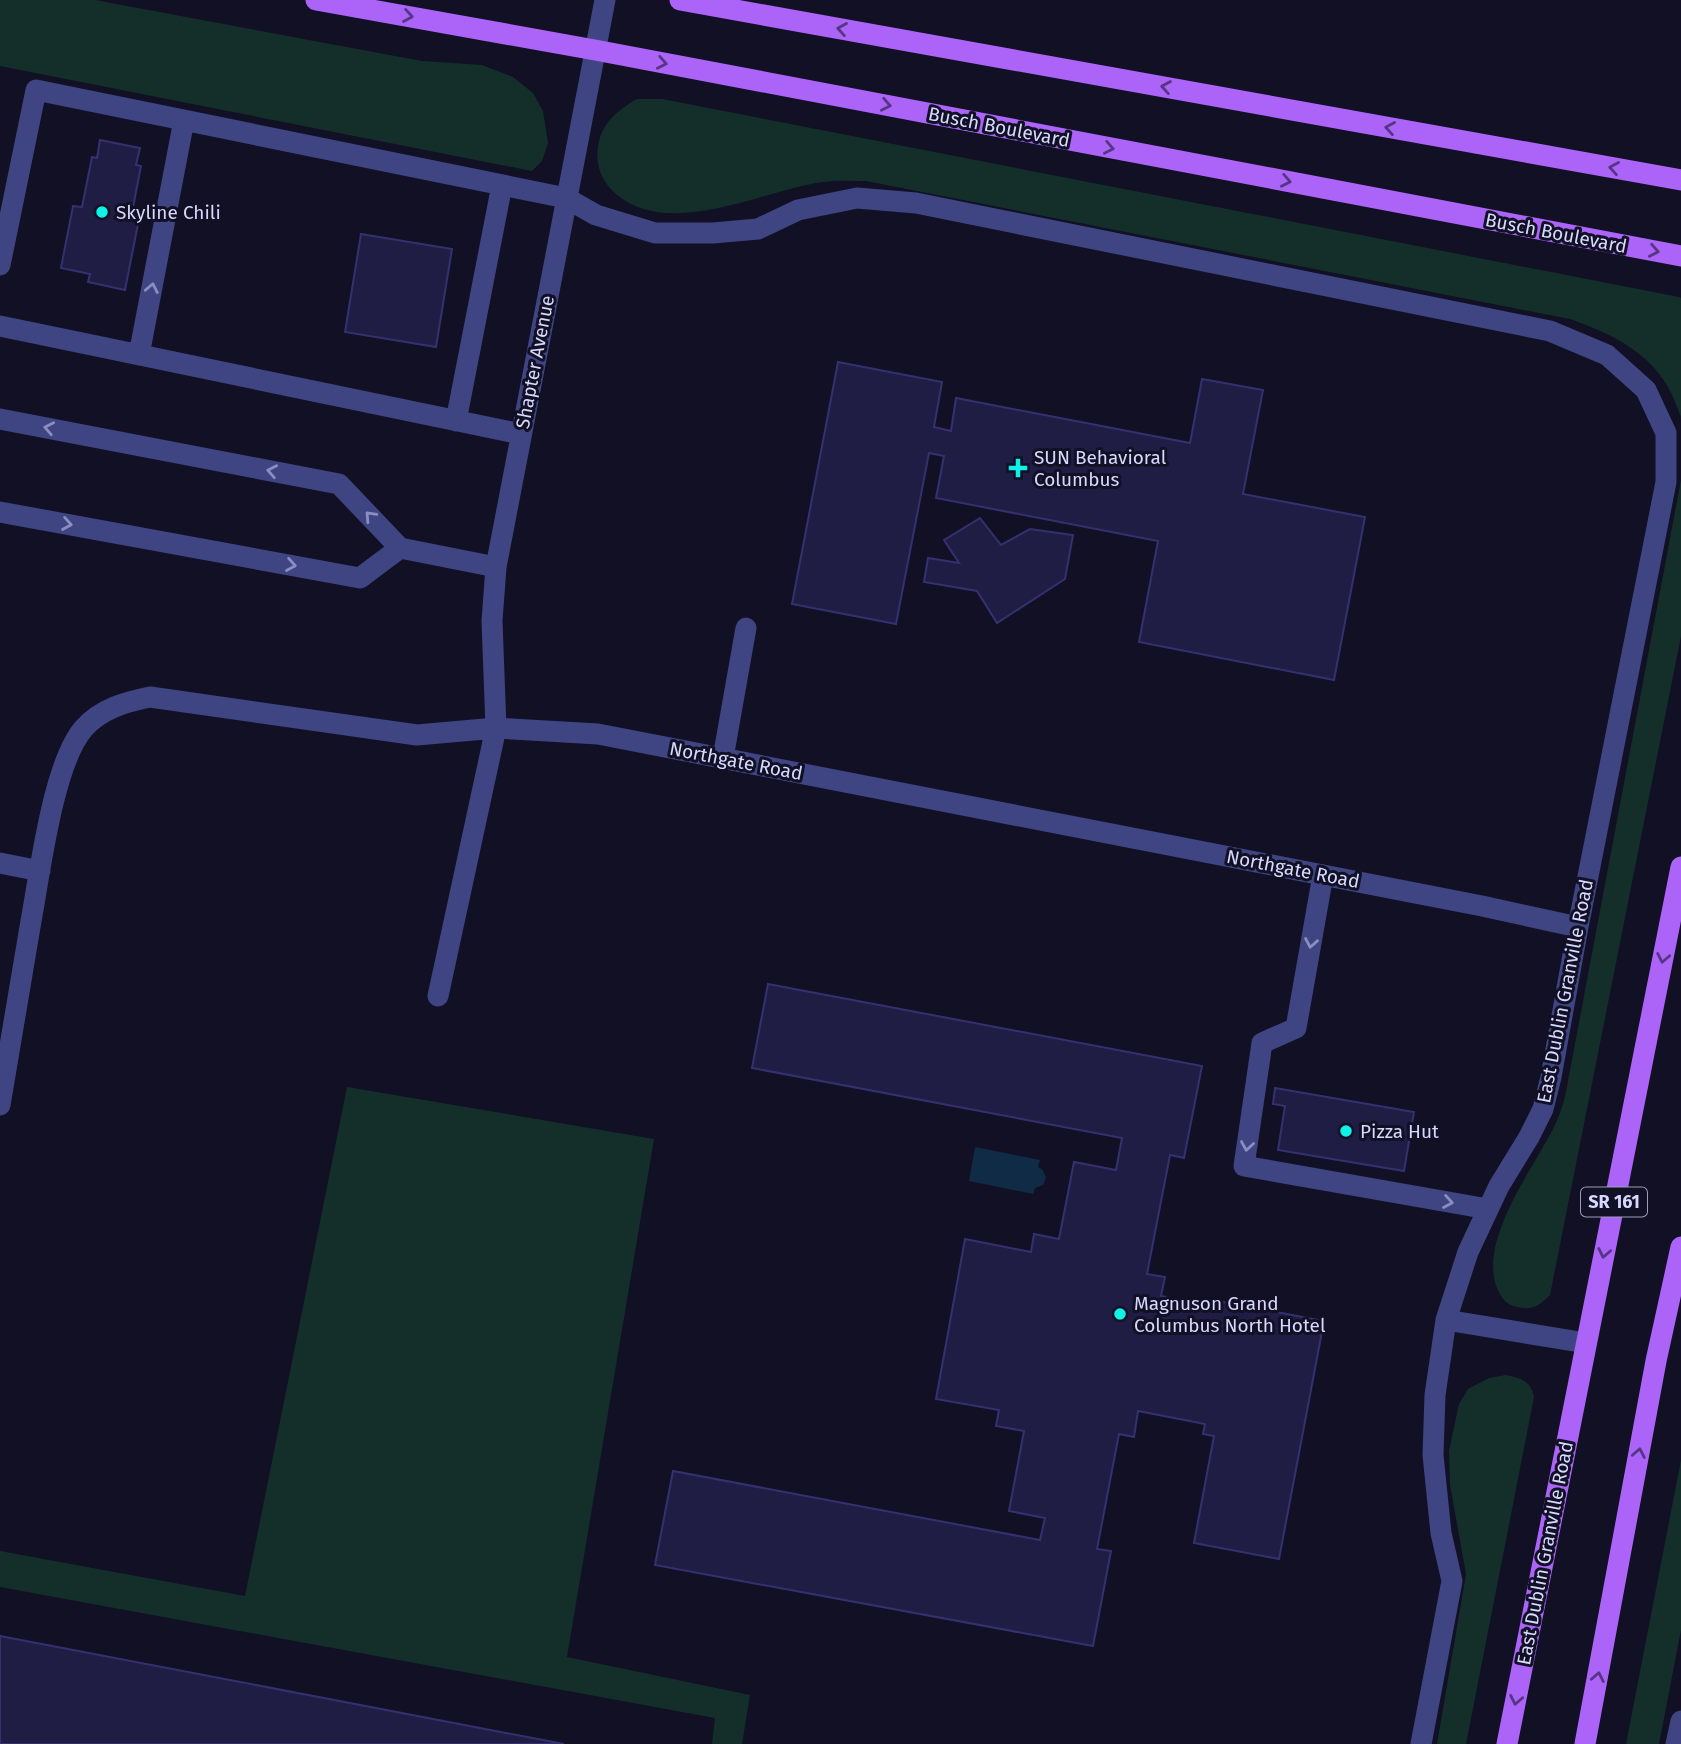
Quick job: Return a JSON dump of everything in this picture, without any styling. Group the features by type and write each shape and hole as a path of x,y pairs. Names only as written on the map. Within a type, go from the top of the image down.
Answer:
{"main road":[{"name":"Busch Boulevard","path":"316,0 595,50 1681,256"},
{"path":"680,0 1681,180"},
{"name":"East Dublin Granville Road","path":"1507,1744 1681,867"},
{"path":"1585,1744 1681,1247"}],"street":[{"name":"Shapter Avenue","path":"438,996 496,728 492,621 496,566 605,0"},
{"path":"0,265 36,90 566,198"},
{"path":"139,355 184,120"},
{"path":"456,421 502,185"},
{"name":"East Dublin Granville Road","path":"566,198 596,215 655,233 713,233 758,229 798,210 857,198 916,204 1550,331 1607,355 1646,390 1666,433 1666,482 1577,927 1551,1077 1543,1109 1499,1186 1468,1252 1446,1320 1435,1395 1433,1455 1435,1495 1452,1581 1421,1744"},
{"path":"0,326 521,434"},
{"path":"0,419 340,484 400,548 496,566"},
{"path":"0,512 359,578 400,548"},
{"path":"723,758 746,628"},
{"name":"Northgate Road","path":"0,1105 40,871 61,772 83,729 101,714 124,702 150,697 417,735 496,728 598,734 1577,927"},
{"path":"0,863 40,871"},
{"path":"1323,875 1296,1028 1262,1043 1244,1166 1488,1209"},
{"path":"1446,1320 1586,1343"},
{"path":"1676,1744 1681,1721"}],"green space":[{"path":"0,0 95,0 422,61 482,65 513,77 533,93 543,111 548,143 542,161 532,171 0,66"},
{"path":"637,99 662,99 1679,297 1681,417 1668,387 1638,353 1612,336 1570,319 866,181 823,182 689,213 662,213 638,207 616,194 607,184 599,167 597,154 600,138 607,124"},
{"path":"1681,480 1681,636 1550,1295 1535,1306 1522,1308 1508,1303 1498,1290 1493,1271 1495,1251 1510,1207 1554,1127 1565,1097"},
{"path":"347,1087 654,1139 567,1657 750,1695 742,1744 712,1744 715,1718 0,1587 0,1551 245,1596"},
{"path":"1506,1375 1524,1381 1534,1397 1466,1744 1437,1744 1466,1574 1450,1485 1449,1451 1459,1404 1468,1389 1489,1378"},
{"path":"1681,1460 1681,1630 1659,1744 1626,1744"}],"water":[{"path":"975,1147 1040,1160 1038,1167 1046,1177 1043,1185 1035,1188 1033,1194 969,1181"}],"building":[{"name":"Skyline Chili","path":"100,140 140,148 136,165 141,166 131,218 139,219 125,290 88,282 90,274 61,268 73,206 82,207 92,157 97,158"},
{"path":"361,234 452,249 436,347 345,332"},
{"path":"838,362 942,382 934,427 951,431 956,398 1190,443 1202,379 1263,390 1243,494 1365,517 1334,680 1139,642 1158,541 936,498 944,456 929,453 896,624 792,604"},
{"path":"980,518 1001,545 1030,529 1073,535 1065,579 997,623 977,591 924,582 928,558 959,563 944,540"},
{"name":"Magnuson Grand Columbus North Hotel","path":"768,984 1202,1066 1184,1158 1170,1155 1147,1274 1165,1277 1161,1296 1221,1308 1223,1302 1324,1321 1279,1559 1194,1543 1214,1436 1203,1434 1205,1424 1138,1411 1134,1437 1119,1434 1097,1549 1111,1551 1093,1646 655,1565 673,1471 1040,1540 1045,1518 1009,1511 1024,1431 996,1426 999,1410 936,1399 965,1239 1031,1252 1034,1234 1059,1239 1074,1162 1116,1170 1122,1138 752,1068"},
{"name":"Pizza Hut","path":"1275,1088 1414,1112 1404,1171 1278,1150 1285,1106 1273,1104"},
{"path":"0,1636 564,1744 0,1744"}],"place":[{"name":"Skyline Chili","path":"102,212"},
{"name":"SUN Behavioral Columbus","path":"1018,468"},
{"name":"Pizza Hut","path":"1346,1131"},
{"name":"Magnuson Grand Columbus North Hotel","path":"1120,1314"}]}
